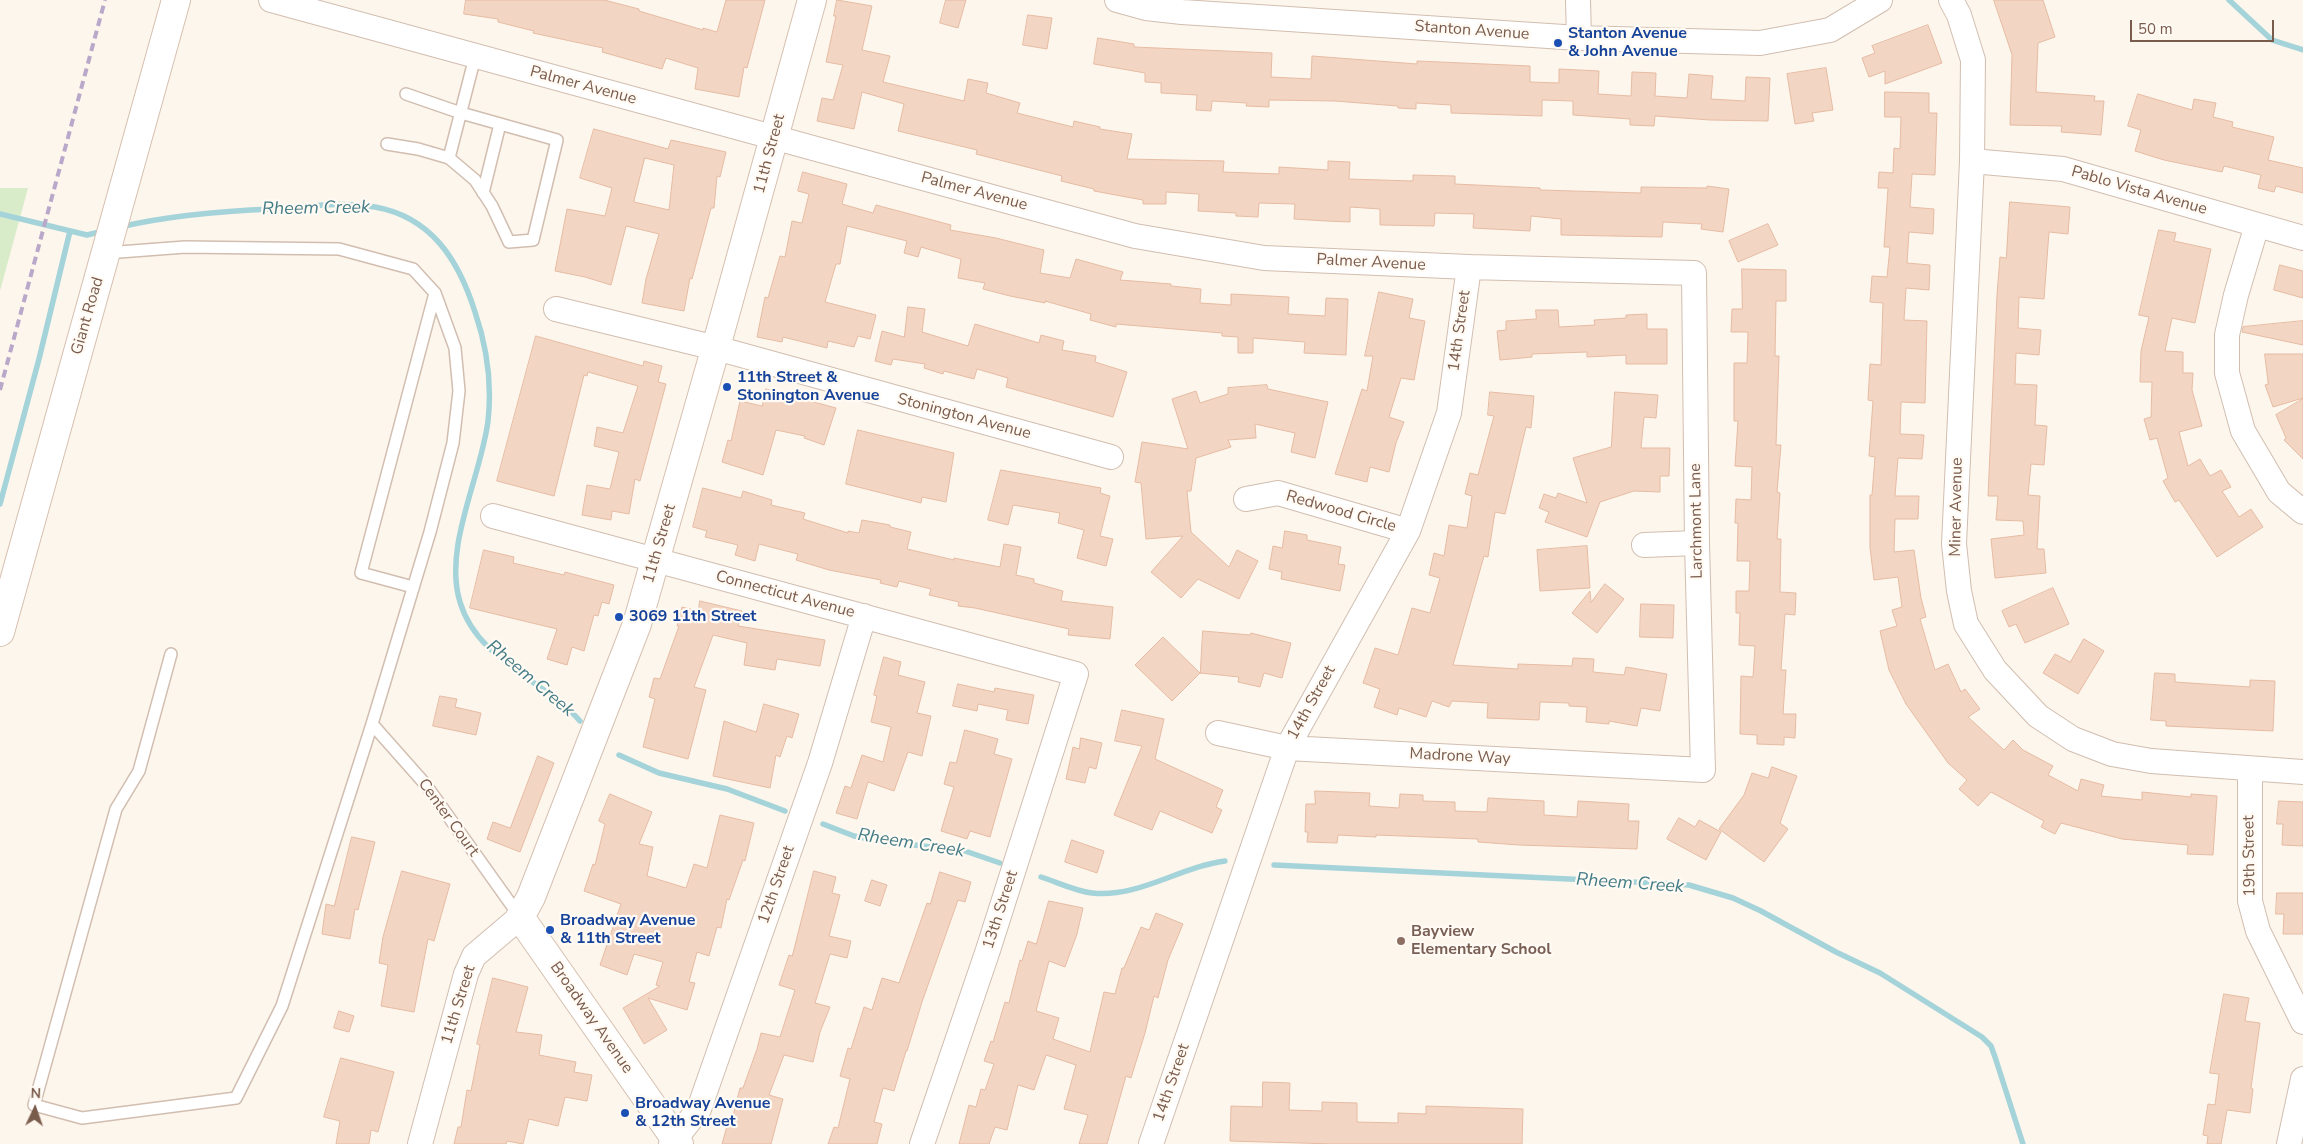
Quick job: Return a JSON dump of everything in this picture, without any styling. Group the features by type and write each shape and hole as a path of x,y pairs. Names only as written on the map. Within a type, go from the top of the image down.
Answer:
{"street":[{"name":"Giant Road","path":"0,632 176,0"},
{"name":"Palmer Avenue","path":"271,0 1135,236 1264,258 1469,267 1694,273"},
{"name":"11th Street","path":"420,1144 466,974 474,956 520,916 531,897 637,624 775,138 812,0"},
{"name":"Stanton Avenue","path":"1117,0 1146,8 1182,12 1579,38 1760,43 1830,30 1880,0"},
{"path":"1578,0 1579,38"},
{"name":"Miner Avenue","path":"1951,0 1959,15 1973,60 1972,161 1954,544 1959,591 1966,624 1995,670 2020,698 2038,716 2073,739 2112,754 2141,759 2303,772"},
{"name":"Pablo Vista Avenue","path":"1972,161 2063,169 2303,238"},
{"path":"2257,225 2236,295 2227,335 2227,373 2243,431 2279,492 2303,512"},
{"name":"14th Street","path":"1151,1144 1287,748 1408,531 1449,413 1469,267"},
{"name":"Larchmont Lane","path":"1694,273 1697,543 1703,770"},
{"name":"Stonington Avenue","path":"556,309 716,348 1111,457"},
{"name":"Redwood Circle","path":"1246,499 1278,493 1408,531"},
{"name":"Connecticut Avenue","path":"493,516 1076,674"},
{"path":"1644,545 1697,543"},
{"name":"12th Street","path":"675,1142 699,1109 820,763 864,616"},
{"name":"13th Street","path":"922,1144 991,940 1076,674"},
{"name":"Madrone Way","path":"1218,733 1287,748 1703,770"},
{"name":"19th Street","path":"2250,769 2250,901 2258,931 2303,1022"},
{"name":"Broadway Avenue","path":"520,916 675,1142"},
{"path":"2289,1144 2303,1078"}],"lane":[{"path":"449,158 475,57"},
{"path":"387,144 418,149 449,158 474,180 484,193 509,242 533,240 557,140 460,113 406,94"},
{"path":"484,193 500,124"},
{"path":"107,248 339,249 413,270 436,293 455,348 459,391 453,443 430,532 372,724 282,1006 236,1098 82,1118 34,1105 116,809 139,771 171,654"},
{"path":"413,588 361,573 436,293"},
{"name":"Center Court","path":"372,724 426,785 520,916"}],"green space":[{"path":"0,188 28,188 0,291"}],"building":[{"path":"466,0 604,0 639,9 639,11 703,30 703,28 717,32 726,0 765,0 747,68 744,67 739,97 695,89 698,68 666,58 662,69 602,52 603,48 533,33 534,31 498,22 498,19 464,14"},
{"path":"837,0 872,6 862,50 890,56 883,82 964,101 968,79 988,83 986,93 1020,103 1017,113 1073,127 1074,121 1100,127 1100,129 1132,134 1127,159 1224,161 1223,172 1279,174 1279,167 1328,170 1328,161 1350,162 1349,179 1413,181 1413,175 1455,176 1455,184 1540,188 1540,190 1641,193 1641,187 1707,188 1707,186 1729,189 1723,232 1701,229 1702,224 1663,222 1662,237 1561,235 1561,219 1531,216 1530,231 1473,228 1474,214 1435,213 1434,226 1380,225 1380,209 1350,207 1350,222 1326,221 1294,219 1295,204 1259,203 1258,217 1236,216 1236,213 1198,211 1199,194 1166,192 1166,204 1143,204 1143,200 1094,191 1094,189 1061,181 1062,176 976,154 977,150 898,131 904,104 862,92 854,129 817,121 822,98 833,100 843,65 826,62 836,16 834,16"},
{"path":"946,0 966,0 958,28 940,23"},
{"path":"1994,0 2043,0 2055,37 2038,43 2036,92 2095,96 2094,101 2104,101 2101,135 2061,132 2062,126 2010,125 2012,55"},
{"path":"1028,15 1052,18 1047,49 1023,45"},
{"path":"1928,25 1942,63 1885,84 1885,71 1869,77 1862,58 1875,53 1872,46"},
{"path":"1098,38 1134,44 1134,47 1272,53 1271,77 1311,79 1312,56 1417,64 1417,61 1530,66 1530,82 1559,83 1559,69 1599,71 1598,94 1631,96 1632,72 1656,73 1655,96 1687,98 1689,74 1713,76 1711,99 1745,101 1746,77 1770,78 1768,121 1710,120 1655,116 1654,126 1630,125 1630,119 1573,115 1573,101 1542,100 1542,116 1451,113 1451,105 1416,103 1416,109 1335,101 1269,100 1269,107 1246,106 1247,103 1212,101 1211,111 1196,110 1197,95 1161,93 1161,83 1145,82 1145,73 1094,64"},
{"path":"1826,68 1833,110 1812,113 1814,121 1795,124 1787,74"},
{"path":"1885,92 1929,93 1929,113 1937,113 1935,175 1912,174 1910,207 1934,209 1933,234 1909,232 1907,263 1930,265 1929,290 1906,288 1904,320 1927,321 1925,403 1901,402 1900,434 1924,435 1922,459 1898,458 1895,496 1919,496 1918,519 1895,519 1894,552 1914,550 1921,598 1926,617 1920,619 1935,670 1948,664 1961,692 1965,689 1980,709 1968,717 2004,750 2013,740 2023,750 2053,766 2048,775 2078,791 2081,779 2104,785 2101,796 2142,800 2142,792 2191,797 2191,794 2217,796 2213,855 2187,854 2188,845 2122,839 2061,823 2055,834 2041,827 2044,821 1991,792 1978,806 1959,789 1967,780 1948,763 1906,704 1889,670 1880,631 1897,626 1892,610 1902,607 1898,577 1874,580 1870,548 1870,495 1872,495 1875,457 1869,456 1873,401 1868,400 1870,364 1881,365 1883,303 1870,302 1872,276 1887,277 1890,247 1884,247 1888,188 1878,188 1879,172 1893,173 1894,148 1900,149 1901,117 1885,117"},
{"path":"2138,94 2192,110 2194,99 2216,103 2213,117 2233,122 2232,127 2274,137 2268,160 2303,168 2303,193 2276,186 2274,192 2258,188 2261,175 2224,166 2222,172 2164,160 2135,151 2141,130 2128,126"},
{"path":"594,129 668,149 671,140 726,152 720,177 717,176 714,208 711,208 692,279 690,278 684,311 642,303 646,279 659,234 626,226 611,285 555,271 567,209 605,216 612,188 580,178","holes":["645,158 674,165 669,210 634,202"]},
{"path":"803,172 847,184 842,204 873,213 876,205 951,225 950,230 996,238 1044,250 1040,273 1070,278 1076,259 1123,272 1120,280 1171,284 1171,286 1201,289 1200,303 1231,305 1231,294 1289,297 1288,314 1325,316 1326,298 1348,299 1346,355 1304,353 1305,342 1253,338 1253,353 1238,353 1238,337 1222,336 1222,333 1116,324 1116,327 1090,320 1091,314 1045,301 1045,303 983,289 985,283 958,278 961,259 921,247 918,257 904,253 907,241 847,226 840,264 836,264 825,302 876,315 870,339 858,336 854,347 828,341 827,348 783,337 782,342 757,337 765,297 768,298 780,256 785,257 792,221 802,223 809,194 798,191"},
{"path":"2010,202 2070,207 2068,234 2049,232 2044,299 2019,297 2018,328 2041,330 2039,355 2016,353 2015,384 2037,385 2035,425 2047,426 2044,465 2031,464 2028,495 2040,496 2037,549 2044,549 2046,573 1995,578 1991,539 2024,535 2023,521 1996,520 1998,496 1988,496 1997,295 2000,257 2006,258"},
{"path":"1768,224 1778,245 1738,262 1729,241"},
{"path":"2159,230 2176,233 2174,241 2211,249 2195,323 2172,318 2165,351 2183,352 2183,373 2193,373 2192,390 2202,426 2179,432 2188,466 2200,459 2210,476 2221,470 2231,487 2222,491 2239,517 2251,509 2263,527 2217,557 2179,500 2175,502 2163,481 2168,478 2157,438 2150,440 2144,419 2151,417 2152,382 2140,382 2141,351 2149,317 2139,315"},
{"path":"2280,265 2303,271 2303,298 2274,290"},
{"path":"1742,269 1786,270 1786,301 1776,301 1775,356 1779,356 1776,445 1781,445 1777,492 1780,493 1777,539 1781,539 1780,592 1796,593 1795,615 1785,614 1781,670 1786,670 1783,714 1796,714 1795,738 1784,737 1784,745 1757,744 1757,735 1740,734 1741,676 1753,677 1755,646 1739,645 1740,613 1736,613 1736,591 1749,591 1750,561 1737,561 1738,523 1735,523 1736,499 1751,500 1752,467 1735,466 1738,421 1734,421 1734,363 1747,363 1748,332 1731,332 1732,309 1742,309"},
{"path":"1379,292 1413,299 1409,318 1425,321 1414,380 1401,378 1389,417 1404,422 1396,443 1389,472 1370,467 1367,482 1335,474 1362,389 1367,391 1373,356 1365,356"},
{"path":"908,307 925,309 922,332 968,346 975,324 1039,343 1041,335 1064,341 1062,350 1096,356 1095,362 1127,372 1113,417 1006,387 1008,378 977,369 974,379 944,371 943,374 924,368 925,364 893,359 891,365 875,361 882,331 904,337"},
{"path":"1536,310 1558,310 1559,327 1595,325 1594,320 1626,318 1626,315 1647,314 1647,329 1667,329 1667,364 1626,364 1626,355 1587,357 1587,352 1532,354 1532,357 1500,360 1497,331 1506,330 1506,321 1536,319"},
{"path":"2303,321 2303,345 2242,332 2243,327"},
{"path":"536,336 643,366 644,361 662,366 658,382 666,384 640,481 635,479 629,514 612,511 611,520 582,515 587,485 610,489 619,452 594,446 597,427 623,433 638,386 588,372 587,376 584,375 554,496 497,481"},
{"path":"2265,354 2303,354 2303,398 2273,407 2265,385 2268,384"},
{"path":"1267,385 1268,389 1328,402 1315,458 1291,452 1295,433 1255,424 1256,438 1228,440 1231,447 1196,458 1191,491 1187,491 1191,532 1229,567 1237,550 1258,561 1239,599 1198,579 1181,598 1151,572 1183,536 1146,539 1141,483 1135,482 1142,442 1188,449 1172,399 1196,391 1200,403 1228,394 1228,388"},
{"path":"766,389 836,408 824,445 804,438 805,436 776,430 763,475 722,462 728,440 731,441 740,401 762,406"},
{"path":"1490,392 1534,396 1531,428 1526,427 1505,514 1495,512 1488,557 1484,556 1453,665 1518,669 1518,664 1572,666 1573,658 1594,659 1593,672 1624,675 1626,667 1667,674 1660,711 1641,708 1637,726 1609,721 1609,724 1586,722 1587,707 1569,706 1569,703 1540,702 1539,720 1487,718 1488,703 1452,701 1449,707 1432,701 1426,717 1399,708 1397,715 1374,707 1380,689 1363,683 1375,648 1398,655 1412,608 1430,613 1440,578 1429,575 1434,553 1444,556 1449,525 1467,528 1472,496 1465,494 1470,473 1478,475 1494,416 1488,415"},
{"path":"1615,392 1658,395 1656,418 1644,417 1641,448 1670,448 1669,476 1660,476 1660,492 1634,491 1600,502 1587,537 1545,522 1549,512 1539,508 1544,494 1556,498 1558,493 1587,503 1573,458 1611,447"},
{"path":"2303,399 2303,459 2284,440 2286,438 2276,415"},
{"path":"858,430 954,453 946,502 922,497 921,503 846,484"},
{"path":"1001,470 1101,488 1100,493 1110,496 1100,536 1113,539 1106,566 1077,558 1084,530 1058,523 1060,513 1013,505 1008,525 988,520"},
{"path":"703,488 741,498 743,491 772,500 771,505 805,513 803,519 848,533 848,531 859,533 862,520 890,525 890,527 911,532 907,549 954,560 954,558 1000,567 1004,544 1021,547 1016,575 1034,579 1034,583 1063,591 1061,601 1113,607 1110,639 1068,635 1069,629 958,606 959,602 929,595 931,589 899,581 897,587 880,583 881,580 829,570 796,560 798,554 759,544 755,561 735,555 738,545 705,537 707,531 693,527"},
{"path":"1285,531 1307,535 1307,540 1341,547 1338,564 1345,565 1340,591 1281,579 1282,572 1269,569 1273,546 1282,548"},
{"path":"1587,546 1590,588 1540,591 1537,550"},
{"path":"484,550 514,557 513,563 564,575 565,572 614,585 609,604 602,602 598,616 594,615 584,651 572,647 567,665 547,659 557,629 470,608"},
{"path":"1605,584 1624,599 1597,633 1572,613 1590,591 1591,602"},
{"path":"2053,588 2069,624 2025,643 2016,624 2009,627 2002,611"},
{"path":"700,601 742,611 738,626 825,640 820,666 777,659 775,670 744,665 747,643 713,635 694,687 706,690 688,759 643,747 655,699 649,697 654,678 660,679 679,626 677,626 682,607 698,611"},
{"path":"1641,604 1674,605 1673,638 1640,637"},
{"path":"1203,631 1250,635 1251,633 1291,643 1282,678 1264,673 1260,687 1238,682 1239,677 1200,673"},
{"path":"1163,637 1200,673 1172,701 1135,665"},
{"path":"2084,639 2104,651 2078,694 2043,673 2055,654 2070,662"},
{"path":"884,657 901,662 898,675 925,682 917,713 931,716 922,756 908,752 894,791 868,782 857,819 836,813 845,786 851,788 862,755 883,762 891,727 871,722 877,696 874,695"},
{"path":"2155,673 2175,674 2175,682 2250,687 2250,680 2275,681 2273,731 2166,726 2166,721 2151,720"},
{"path":"958,684 994,692 995,688 1034,695 1028,724 1006,720 1008,710 978,704 977,711 953,706"},
{"path":"440,696 457,699 455,707 481,713 476,735 433,726"},
{"path":"764,704 799,714 792,738 787,736 780,757 776,755 770,788 713,776 724,721 756,732"},
{"path":"1122,710 1164,719 1155,759 1223,790 1216,807 1222,810 1212,833 1160,811 1152,830 1114,815 1142,746 1115,741"},
{"path":"965,730 998,739 994,754 1012,759 990,837 970,831 967,839 941,831 954,787 944,784 950,762 956,763"},
{"path":"1081,738 1102,743 1096,769 1089,767 1085,783 1066,779 1073,747 1079,749"},
{"path":"538,756 554,763 520,852 487,839 493,822 510,828"},
{"path":"1772,767 1797,776 1780,823 1788,829 1764,862 1719,829 1744,795 1752,773 1768,778"},
{"path":"1315,791 1370,793 1369,806 1399,808 1400,794 1423,795 1423,801 1455,802 1455,811 1487,812 1488,798 1544,801 1544,815 1577,817 1578,801 1629,804 1628,821 1639,821 1637,849 1519,845 1478,842 1478,839 1376,835 1376,837 1338,835 1337,843 1307,842 1308,832 1305,832 1306,804 1315,804"},
{"path":"610,794 652,812 639,844 653,847 647,876 686,888 694,864 707,868 720,815 754,823 745,861 743,860 729,900 727,899 721,928 717,927 709,956 697,952 689,982 695,983 687,1010 648,998 667,1030 644,1044 623,1008 660,986 656,985 663,962 634,954 627,975 600,965 621,904 584,891 593,864 595,865 605,824 599,821"},
{"path":"2279,801 2303,802 2303,846 2282,845 2283,824 2277,824"},
{"path":"1679,818 1695,827 1699,820 1721,832 1706,860 1667,839"},
{"path":"352,837 375,842 358,910 355,909 350,939 322,934 326,904 334,906"},
{"path":"1072,840 1104,851 1097,873 1065,862"},
{"path":"402,871 450,884 434,941 428,939 414,1012 381,1006 388,965 379,963 383,937"},
{"path":"814,871 836,877 832,893 840,895 829,936 851,941 847,958 830,954 815,1003 830,1007 820,1032 813,1062 784,1055 769,1095 783,1099 771,1144 722,1144 729,1119 732,1120 740,1088 743,1088 761,1033 780,1037 795,990 779,985 789,955 792,956"},
{"path":"940,872 971,882 965,902 958,900 922,1002 894,1091 883,1088 874,1122 882,1124 877,1144 828,1144 834,1127 838,1128 850,1079 840,1076 848,1048 851,1049 864,1007 872,1010 882,978 899,983 927,903 930,904"},
{"path":"872,880 887,885 880,906 865,901"},
{"path":"2277,893 2303,893 2303,934 2283,934 2284,914 2276,914"},
{"path":"1049,901 1083,908 1077,934 1065,967 1049,961 1036,1011 1059,1018 1053,1039 1090,1052 1104,992 1115,994 1122,968 1124,968 1141,927 1149,930 1156,913 1183,924 1168,960 1158,998 1154,996 1131,1078 1126,1076 1107,1144 1079,1144 1088,1115 1064,1109 1076,1065 1046,1055 1034,1090 1018,1085 1007,1130 995,1127 989,1144 959,1144 969,1105 976,1107 981,1089 985,1090 994,1064 984,1061 991,1041 993,1042 1005,1002 1009,1003 1020,960 1022,961 1028,941 1036,944"},
{"path":"493,978 528,987 516,1032 542,1035 539,1055 576,1062 574,1072 592,1075 587,1101 565,1097 558,1126 529,1119 523,1144 507,1141 506,1144 454,1144 458,1127 461,1127 467,1090 471,1091 480,1045 477,1044"},
{"path":"2224,994 2249,998 2245,1021 2260,1023 2251,1088 2253,1089 2250,1113 2227,1110 2221,1144 2207,1144 2208,1136 2203,1135 2208,1104 2215,1105 2219,1074 2210,1073"},
{"path":"339,1011 354,1016 349,1032 334,1028"},
{"path":"341,1058 394,1072 378,1132 371,1130 369,1144 336,1144 340,1121 324,1117"},
{"path":"1263,1082 1290,1083 1289,1110 1322,1111 1322,1102 1357,1103 1357,1122 1398,1123 1398,1113 1426,1114 1426,1106 1523,1109 1522,1144 1335,1144 1230,1141 1231,1106 1262,1107"}],"waterway":[{"path":"2229,0 2272,40 2303,50"},
{"name":"Rheem Creek","path":"120,227 158,219 197,214 324,205 362,205 395,212 412,220 440,244 461,275 468,293 483,339 489,380 488,421 484,443 465,512 456,558 456,581 460,602 469,622 481,639 496,654 565,706 580,721"},
{"name":"Rheem Creek","path":"0,214 87,235 104,231"},
{"path":"0,504 39,359 70,231"},
{"name":"Rheem Creek","path":"619,755 659,773 727,789 785,811"},
{"name":"Rheem Creek","path":"823,824 854,836 965,851 1000,863"},
{"name":"Rheem Creek","path":"1041,877 1086,892 1109,893 1143,887 1191,869 1225,861"},
{"name":"Rheem Creek","path":"1274,865 1689,885 1733,898 1880,973 1982,1037 1991,1046 2023,1144"}],"railway":[{"path":"0,390 105,0"}],"place":[{"name":"Stanton Avenue & John Avenue","path":"1558,43"},
{"name":"11th Street & Stonington Avenue","path":"727,387"},
{"name":"3069 11th Street","path":"619,617"},
{"name":"Broadway Avenue & 11th Street","path":"550,930"},
{"name":"Bayview Elementary School","path":"1401,941"},
{"name":"Broadway Avenue & 12th Street","path":"625,1113"}]}
